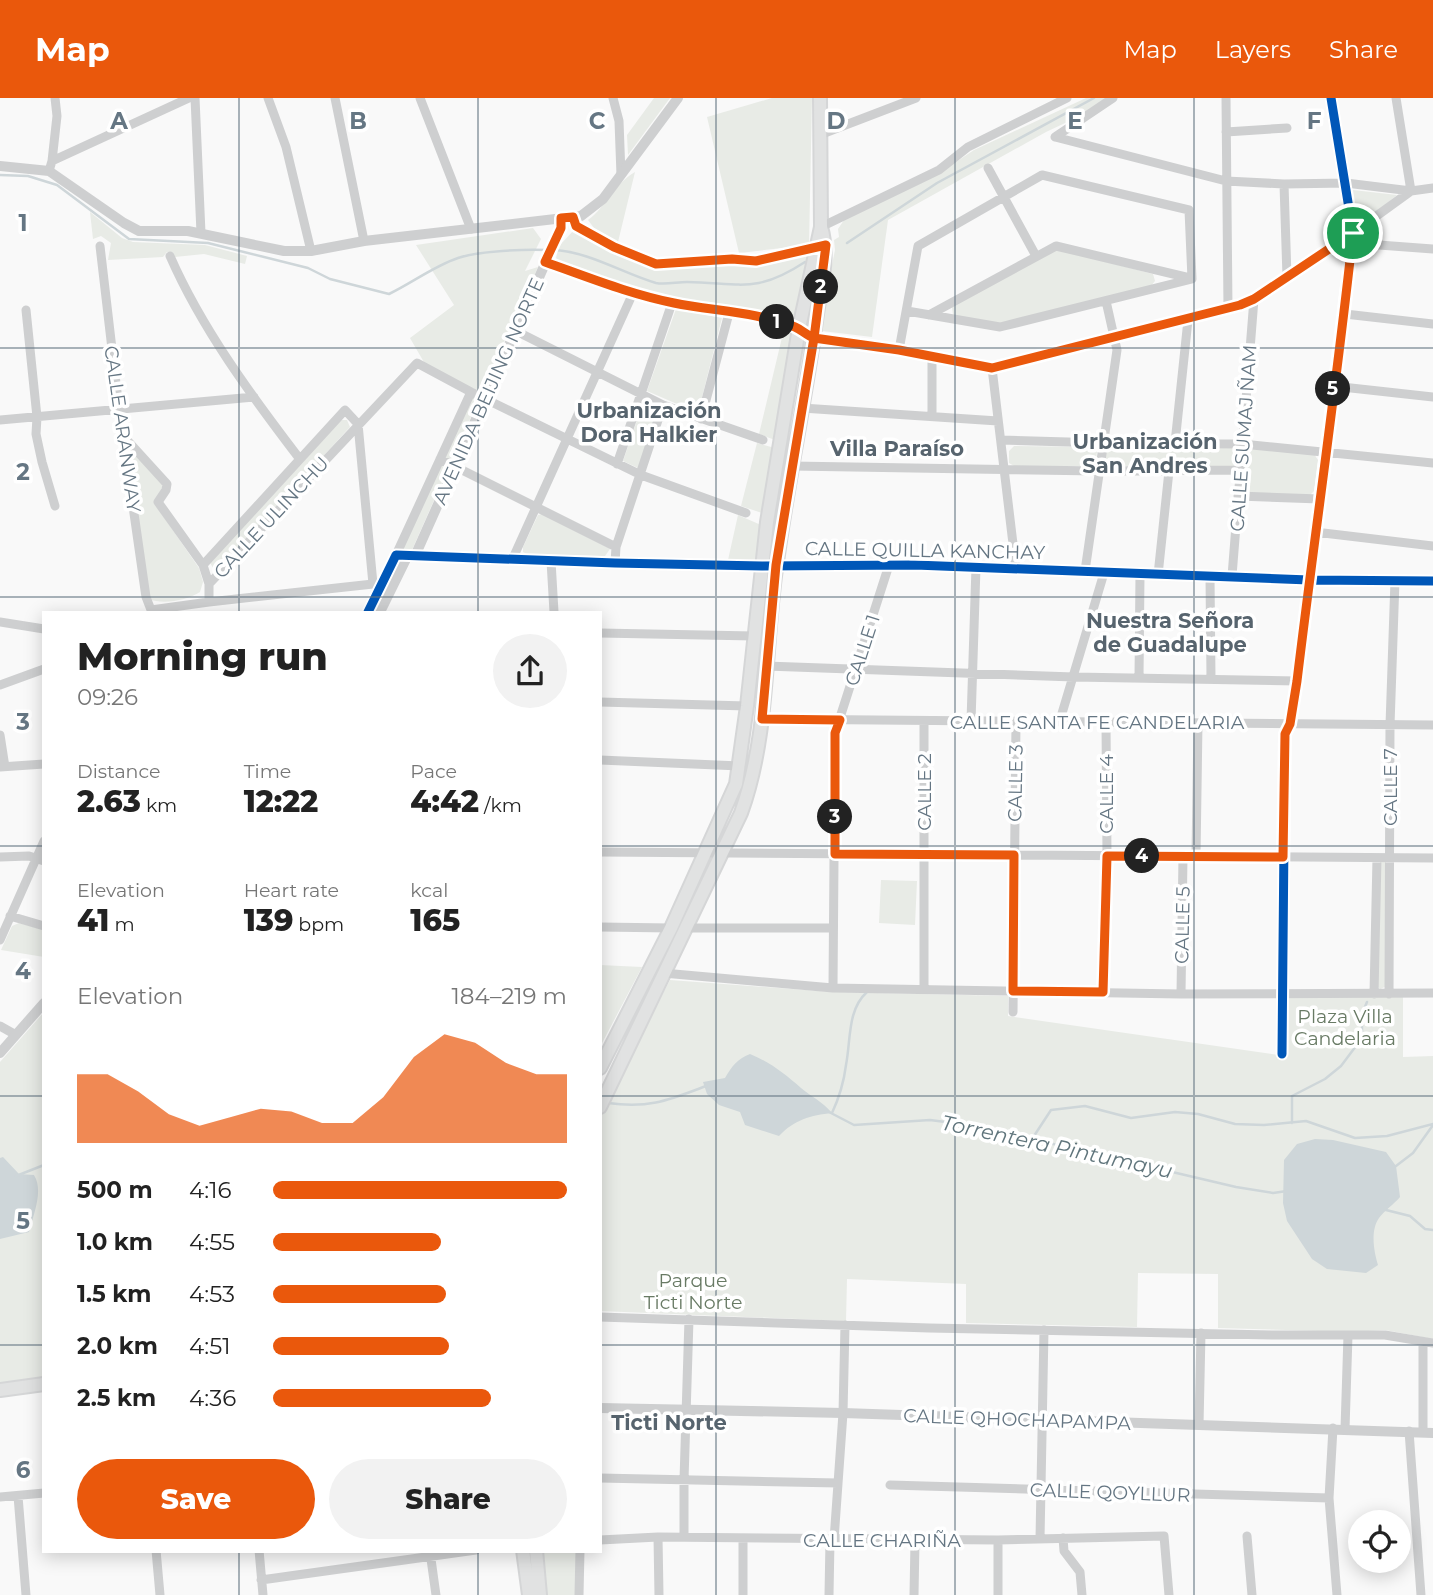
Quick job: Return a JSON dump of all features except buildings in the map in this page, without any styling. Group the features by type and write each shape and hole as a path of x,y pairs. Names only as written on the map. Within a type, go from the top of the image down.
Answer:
{"main road":[{"path":"602,1103 687,928 749,789 762,719 776,565 814,338 821,247 820,98"},
{"path":"602,1064 671,928 732,796 740,766 762,566 799,328 821,247"},
{"path":"0,1390 42,1384"},
{"path":"523,1553 529,1595"},
{"path":"536,1553 540,1595"}],"street":[{"path":"50,166 57,116 55,98"},
{"path":"1,166 50,166 192,98 201,233"},
{"path":"268,98 286,147 311,251"},
{"path":"335,98 364,241"},
{"path":"421,98 471,229"},
{"path":"613,98 619,121 621,175"},
{"path":"50,166 124,223 139,231 201,233 284,251 311,251 364,241 581,216 603,199 678,98"},
{"path":"822,134 916,98"},
{"path":"821,227 939,170 968,148 1067,98"},
{"path":"1113,98 1055,137 1226,181 1346,183 1411,191 1433,188"},
{"path":"1226,98 1228,309"},
{"path":"1282,1054 1285,734 1290,724 1297,681 1353,233 1331,98"},
{"path":"1396,98 1411,191"},
{"path":"1226,132 1287,128"},
{"path":"988,168 1036,256"},
{"path":"899,350 918,246 1042,175 1189,210 1192,279"},
{"path":"1284,184 1287,277"},
{"path":"549,254 633,293 672,303 767,319 799,328 814,338 899,350 992,368 1188,320 1254,299 1411,191"},
{"path":"573,217 576,226 614,247 656,264 732,259 756,261 821,247"},
{"name":"AVENIDA BEIJING NORTE","path":"381,611 412,556 454,466 561,228 561,218"},
{"path":"1352,243 1433,249"},
{"name":"CALLE ARANWAY","path":"100,246 119,409 146,597 151,611"},
{"path":"929,316 1056,246 1192,279"},
{"path":"170,256 184,288 254,397 299,458"},
{"path":"1151,269 1158,280 1152,289"},
{"path":"907,312 1000,327 1192,279"},
{"path":"513,558 633,293"},
{"name":"CALLE SUMAJ ÑAM","path":"1232,576 1254,299"},
{"path":"1085,571 1117,349 1105,301"},
{"path":"617,464 672,303"},
{"path":"26,310 37,416 36,434 55,506"},
{"path":"701,419 729,313"},
{"path":"1345,313 1433,324"},
{"path":"1175,443 1188,320"},
{"path":"514,330 663,405 763,440"},
{"path":"932,356 932,416"},
{"name":"CALLE ULINCHU","path":"151,611 209,602 209,584 417,363 471,392"},
{"path":"992,368 1016,569"},
{"path":"1334,386 1433,397"},
{"path":"471,392 641,475 746,513"},
{"name":"AVENIDA BEIJING NORTE","path":"368,611 376,586 396,555 471,392"},
{"path":"0,420 254,397"},
{"path":"615,563 616,547 663,405"},
{"path":"802,408 998,421"},
{"path":"203,565 345,410 358,424 376,586 209,602"},
{"path":"124,438 167,484 159,502 203,565 209,584"},
{"path":"1001,440 1242,444 1325,450 1433,463"},
{"path":"440,459 616,547"},
{"path":"792,466 1098,471 1240,470"},
{"path":"1158,575 1169,471"},
{"path":"1238,496 1320,499"},
{"path":"1315,532 1433,546"},
{"path":"396,555 412,556"},
{"name":"CALLE QUILLA KANCHAY","path":"412,556 762,566 976,567 1309,580 1433,581"},
{"path":"551,561 554,611"},
{"name":"CALLE 1","path":"833,988 835,733 889,565"},
{"path":"971,720 976,567"},
{"path":"1060,720 1104,573"},
{"path":"1139,678 1140,574"},
{"path":"1210,576 1211,679"},
{"name":"CALLE 7","path":"1389,993 1390,724 1395,580"},
{"path":"0,622 42,629"},
{"path":"602,633 754,636"},
{"path":"766,666 1074,677 1297,681"},
{"path":"0,685 42,670"},
{"path":"602,702 747,706"},
{"name":"CALLE SANTA FE CANDELARIA","path":"762,719 1433,725"},
{"name":"CALLE 2","path":"923,989 924,721"},
{"name":"CALLE 3","path":"1013,1012 1016,722"},
{"name":"CALLE 4","path":"1103,992 1107,856 1106,722"},
{"path":"1196,856 1198,723"},
{"path":"0,735 2,767 42,764"},
{"path":"602,760 740,766"},
{"path":"602,852 1433,858"},
{"name":"CALLE 5","path":"1181,994 1182,856"},
{"path":"0,857 40,860 0,940"},
{"path":"1374,994 1377,858"},
{"path":"10,916 42,925"},
{"path":"602,927 671,928"},
{"path":"687,928 833,928"},
{"path":"663,973 833,988 1181,994 1433,993"},
{"path":"0,1054 42,1005"},
{"path":"0,1026 16,1035"},
{"path":"602,1317 1044,1330 1385,1335 1433,1343"},
{"path":"684,1537 689,1319"},
{"path":"829,1595 838,1483 845,1325"},
{"path":"1040,1539 1044,1330"},
{"path":"1199,1425 1201,1333"},
{"path":"1337,1595 1329,1499 1348,1335"},
{"path":"1423,1342 1428,1433"},
{"name":"CALLE QHOCHAPAMPA","path":"602,1408 1339,1428 1428,1433"},
{"path":"1409,1431 1421,1595"},
{"path":"602,1478 838,1483"},
{"name":"CALLE QOYLLUR","path":"890,1485 1329,1499"},
{"path":"0,1497 42,1493"},
{"path":"18,1496 26,1595"},
{"name":"CALLE CHARIÑA","path":"602,1540 684,1537 915,1541 1164,1536 1169,1595"},
{"path":"1247,1536 1252,1595"},
{"path":"658,1537 659,1595"},
{"path":"1063,1538 1065,1551 1080,1572 1082,1595"},
{"path":"743,1539 743,1595"},
{"path":"998,1540 998,1595"},
{"path":"914,1595 915,1541"},
{"path":"156,1553 160,1595"},
{"path":"259,1553 262,1595"},
{"path":"261,1580 430,1553 436,1595"},
{"path":"579,1595 580,1553"}],"green space":[{"path":"654,98 670,98 628,155 627,135"},
{"path":"772,98 812,98 809,245 739,253 707,117"},
{"path":"1086,98 1107,98 1080,116 1046,132 888,220 872,337 822,331 820,325 835,250 834,240 839,237 838,229 844,220 938,174 974,150"},
{"path":"635,172 618,242 594,228 588,220 622,182"},
{"path":"1353,190 1397,195 1359,226"},
{"path":"90,212 122,238 133,242 205,245 247,256 245,264 204,254 175,257 172,252 167,252 163,257 108,260 111,243 101,236 93,239"},
{"path":"533,228 541,239 525,271 538,267 481,393 425,364 410,338 454,305 416,245"},
{"path":"574,230 655,270 736,264 759,266 808,255 795,321 674,299 560,263 556,258 559,246"},
{"path":"1056,249 1153,274 1155,281 1151,286 997,325 953,315 952,307"},
{"path":"676,309 722,318 698,413 647,391"},
{"path":"784,329 793,330 775,440 759,434"},
{"path":"472,397 478,401 412,550 401,550"},
{"path":"644,400 659,408 638,468 623,461"},
{"path":"340,420 347,420 350,427 216,573 209,561"},
{"path":"757,443 775,448 762,513 741,506"},
{"path":"1014,446 1091,447 1097,451 1096,461 1091,466 1016,467 1009,463 1009,451"},
{"path":"1111,447 1232,448 1237,451 1237,464 1232,467 1106,466 1105,451"},
{"path":"1247,448 1314,454 1318,460 1314,491 1309,496 1247,493 1244,491"},
{"path":"133,452 164,485 154,503 199,568 203,582 200,592 189,597 168,602 149,599 130,455"},
{"path":"542,514 610,549 605,556 529,555 523,552 538,515"},
{"path":"738,515 761,525 757,559 728,560"},
{"path":"1380,862 1386,862 1385,987 1380,989 1377,986"},
{"path":"881,880 917,881 915,925 879,923"},
{"path":"19,923 42,929 42,957 1,950 12,926"},
{"path":"602,965 642,967 602,1043"},
{"path":"670,980 833,992 1008,996 1008,1016 1286,1056 1287,997 1403,997 1403,1057 1433,1056 1433,1339 1385,1330 1351,1332 1218,1328 1218,1274 1138,1273 1137,1327 966,1323 966,1284 847,1279 846,1321 602,1311 602,1114"},
{"path":"42,1014 42,1378 0,1385 0,1062"},
{"path":"543,1553 577,1553 577,1595 545,1595"}],"shaded area":[{"path":"750,1054 777,1069 832,1113 803,1119 779,1136 745,1125 740,1112 719,1105 707,1094 703,1082 725,1078 735,1063"},
{"path":"1315,1139 1333,1140 1386,1152 1396,1166 1400,1197 1376,1223 1374,1242 1378,1265 1366,1273 1327,1269 1312,1259 1287,1221 1283,1203 1284,1160 1297,1144"},
{"path":"3,1157 19,1174 34,1175 38,1196 29,1232 0,1239 0,1158"}],"waterway":[{"path":"847,243 937,183 1094,98"},
{"path":"0,175 28,176 57,185 129,239 208,243 308,268 330,279 389,294 440,265 458,258 502,251 547,250"},
{"path":"554,250 580,255 660,284 760,283 805,262"},
{"path":"832,1113 844,1077 853,1016 867,992"},
{"path":"1292,1123 1292,1096 1325,1079 1341,1066 1362,1038 1362,1014 1367,1002"},
{"name":"Torrentera Pintumayu","path":"608,1103 647,1104 706,1086"},
{"path":"1032,1139 1051,1110 1085,1106 1131,1118 1175,1112 1198,1114 1235,1124 1264,1125 1306,1121 1355,1138 1387,1136 1433,1124"},
{"name":"Torrentera Pintumayu","path":"829,1112 854,1125 930,1120 984,1127 1021,1140 1032,1139 1236,1187 1273,1193 1287,1191"},
{"path":"1396,1166 1413,1153 1433,1125"},
{"name":"Torrentera Pintumayu","path":"16,1176 42,1166"},
{"name":"Torrentera Pintumayu","path":"1386,1210 1410,1216 1425,1229 1433,1230"}],"cycle path":[{"path":"1282,1054 1285,734 1290,724 1297,681 1353,233 1331,98"},
{"path":"368,611 396,555 762,566 915,565 1309,580 1433,581"}],"district":[{"name":"Urbanización Dora Halkier","path":"649,423"},
{"name":"Villa Paraíso","path":"897,449"},
{"name":"Urbanización San Andres","path":"1145,454"},
{"name":"Nuestra Señora de Guadalupe","path":"1170,633"},
{"name":"Ticti Norte","path":"669,1423"}],"route":[{"path":"1353,233 1254,299 1240,305 992,368 899,350 814,338 799,328 767,319 672,303 633,293 545,262 561,228 561,218 573,217 576,226 614,247 656,264 732,259 756,261 826,245 814,338 776,565 762,719 840,720 835,733 835,854 1014,855 1013,991 1103,992 1107,856 1283,857 1285,734 1290,724 1297,681 1353,233"}],"park label":[{"name":"Plaza Villa Candelaria","path":"1345,1027"},
{"name":"Parque Ticti Norte","path":"693,1291"}]}
